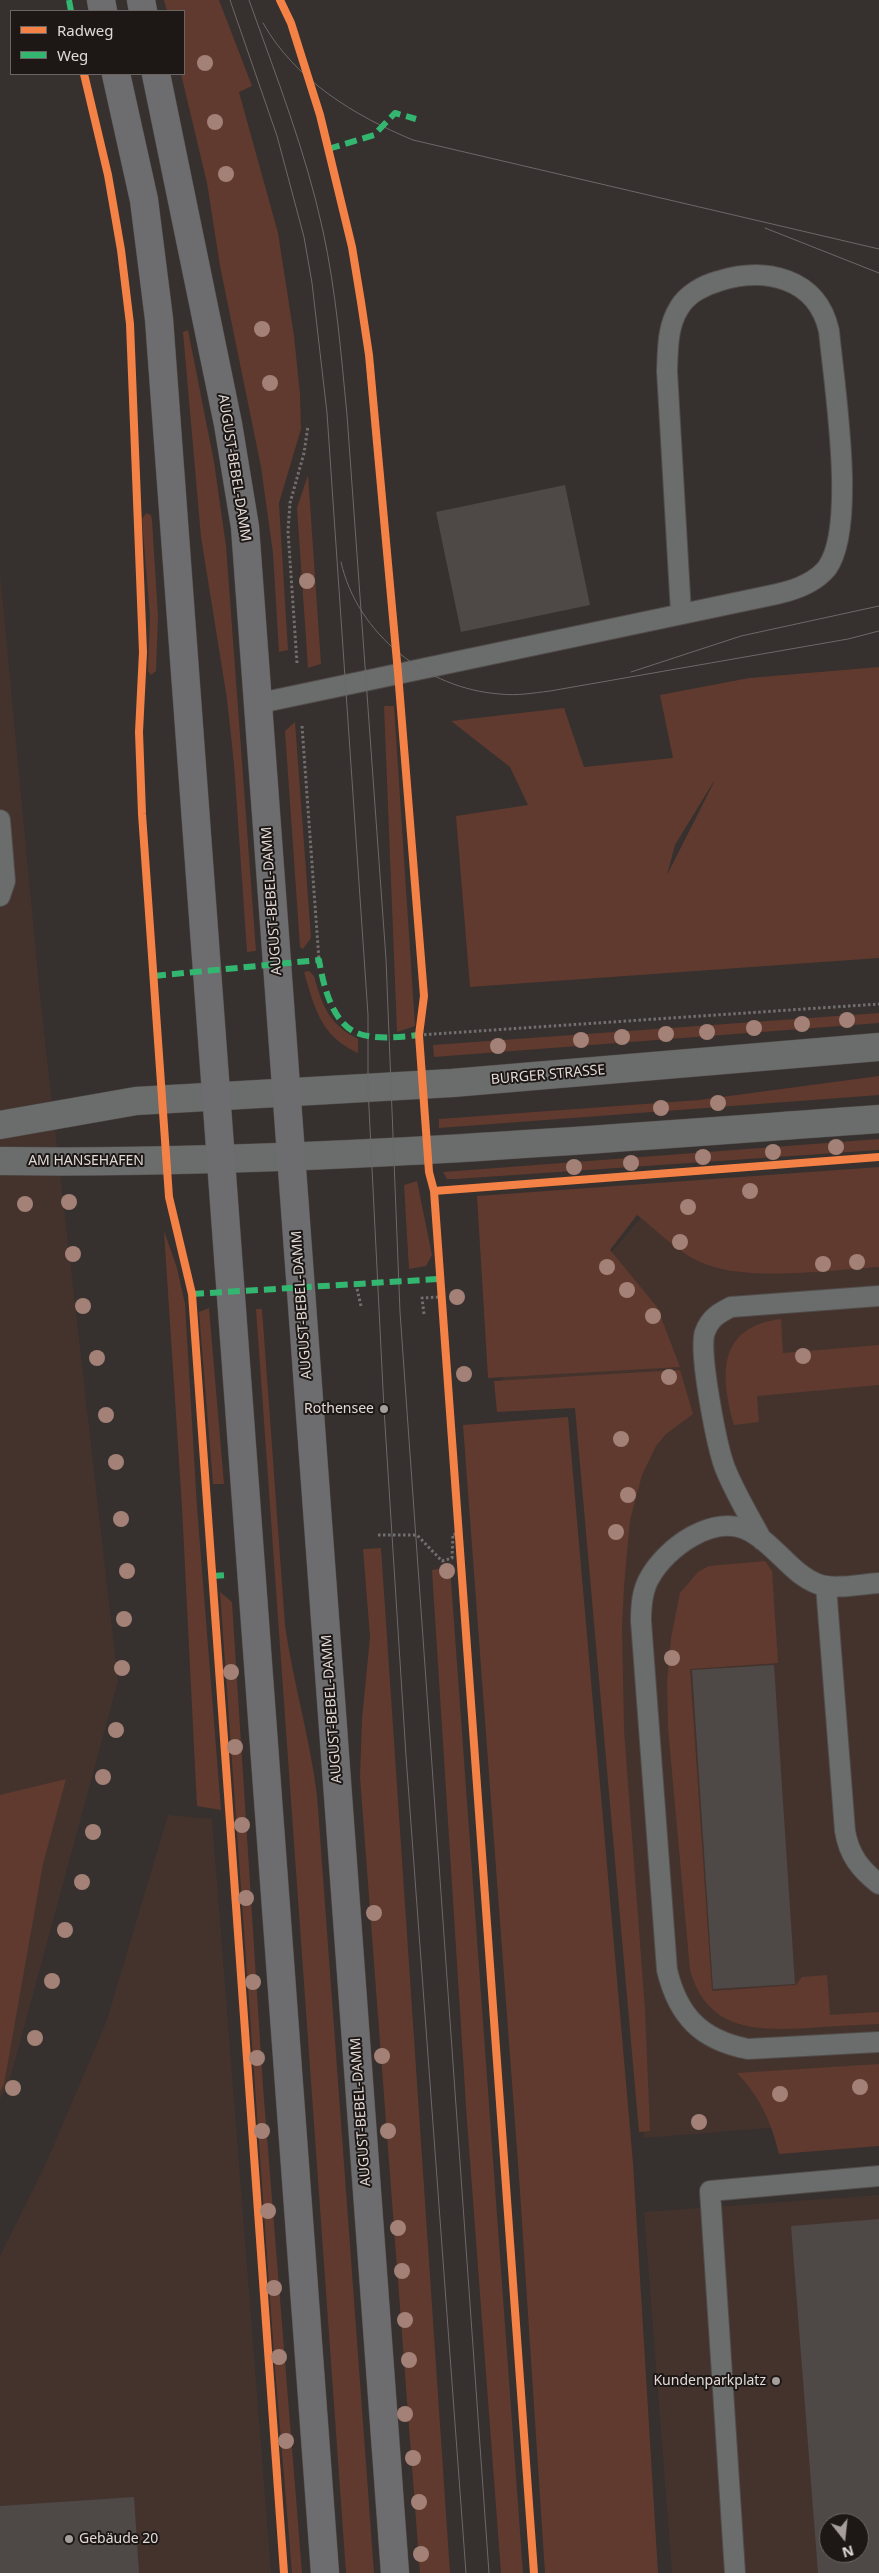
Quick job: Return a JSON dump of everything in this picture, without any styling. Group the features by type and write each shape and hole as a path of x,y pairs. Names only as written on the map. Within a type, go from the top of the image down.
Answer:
{"main road":[{"path":"116,75 144,200 159,319 186,654 220,1159 326,2573"},
{"name":"AUGUST-BEBEL-DAMM","path":"156,75 241,493 260,703 286,1093 395,2573"}],"street":[{"name":"BURGER STRASSE","path":"216,1096 452,1084 879,1047"},
{"path":"0,1125 136,1101 216,1096"},
{"path":"291,1156 402,1152 879,1119"},
{"name":"AM HANSEHAFEN","path":"0,1160 116,1162 291,1156"}],"lane":[{"path":"260,703 681,613 797,588 814,580 826,569 838,544 843,506 826,320 811,296 798,287 770,275 747,274 712,282 686,298 673,321 668,346 667,371 681,613"},
{"path":"0,820 5,880 0,896"},
{"path":"762,1540 722,1459 705,1367 703,1336 706,1328 715,1315 731,1307 879,1296"},
{"path":"879,1583 826,1586 812,1581 798,1571 750,1531 737,1527 710,1528 694,1534 680,1543 657,1566 650,1577 642,1599 640,1621 667,1970 676,1997 692,2022 706,2034 730,2046 764,2050 879,2042"},
{"path":"826,1586 845,1831 848,1845 856,1862 879,1884"},
{"path":"735,2573 710,2191 879,2176"}],"path":[{"path":"419,1035 879,1004"},
{"path":"356,1284 361,1306"},
{"path":"424,1314 422,1298 440,1298"},
{"path":"378,1536 417,1535 442,1561 452,1558 452,1534 458,1534"}],"shaded area":[{"path":"164,0 219,0 252,86 239,92 278,233 294,336 300,394 301,429 279,503 288,650 279,652 273,553 261,467 220,266 207,183 181,75 185,75 185,10 167,10"},
{"path":"188,330 214,462 226,546 256,951 247,952 234,764 227,699 201,537 183,332"},
{"path":"308,475 321,664 308,668 297,508"},
{"path":"146,513 151,515 152,520 158,616 156,671 151,675 148,671 150,617 142,519"},
{"path":"0,573 41,1006 118,1681 10,2079 0,2099"},
{"path":"879,667 879,958 470,987 456,816 528,805 510,767 451,721 564,708 584,767 673,758 660,695 749,678","holes":["714,782 667,875 675,845"]},
{"path":"384,706 394,706 415,1026 397,1032"},
{"path":"295,722 311,938 303,949 300,947 285,731"},
{"path":"309,971 314,976 320,997 333,1020 358,1039 358,1053 335,1039 321,1020 311,997 304,972"},
{"path":"879,1013 879,1023 434,1057 433,1045"},
{"path":"879,1076 879,1095 439,1128 439,1119 699,1100"},
{"path":"879,1139 879,1150 456,1179 447,1179 443,1172"},
{"path":"879,1167 879,1267 786,1273 738,1272 716,1268 698,1261 682,1251 637,1215 610,1250 657,1307 680,1367 488,1378 477,1196"},
{"path":"417,1181 432,1255 426,1266 409,1269 404,1185"},
{"path":"879,1197 879,2119 644,2138 577,1403 502,1408 503,1378 645,1213"},
{"path":"164,1231 177,1268 185,1304 197,1507 221,1810 197,1806 182,1507"},
{"path":"209,1308 224,1484 213,1484 199,1312"},
{"path":"256,1309 262,1309 285,1625 317,1795 374,2573 346,2573"},
{"path":"781,1319 783,1353 879,1345 879,1385 757,1396 759,1422 734,1425 726,1388 728,1356 734,1343 745,1332 760,1324"},
{"path":"680,1370 693,1414 666,1434 656,1446 642,1475 630,1520 624,1586 622,1626 624,1730 645,2010 650,2131 639,2132 575,1408 497,1412 494,1381"},
{"path":"568,1417 633,2163 658,2573 545,2573 519,2177 463,1425"},
{"path":"381,1548 450,2573 420,2573 360,1777 362,1719 370,1637 363,1549"},
{"path":"765,1561 772,1571 778,1663 690,1669 712,1991 796,1985 802,1977 827,1975 830,2015 879,2012 879,2024 770,2029 736,2023 721,2016 708,2005 698,1990 690,1970 668,1728 667,1683 671,1638 680,1593 698,1572 709,1566"},
{"path":"450,1567 523,2573 501,2573 467,2121 432,1570"},
{"path":"220,1592 232,1602 263,2087 302,2573 292,2573 275,2368"},
{"path":"66,1779 43,1864 4,2084 0,2091 0,1795"},
{"path":"168,1815 212,1819 271,2573 0,2573 0,2256 47,2161 107,2020"},
{"path":"879,2064 879,2146 779,2154 764,2110 752,2091 737,2073"},
{"name":"Kundenparkplatz","path":"879,2195 879,2573 672,2573 644,2212"}],"building":[{"path":"565,485 590,605 461,632 436,512"},
{"path":"774,1665 795,1984 713,1989 692,1670"},
{"path":"879,2219 879,2573 818,2573 791,2226"},
{"name":"Gebäude 20","path":"134,2497 139,2573 0,2573 0,2506"}],"tram line":[{"path":"230,0 277,136 304,237 312,283 327,413 368,1015 368,1088 384,1409 406,1756 466,2573"},
{"path":"249,0 290,114 308,172 323,231 335,299 347,415 386,959 400,1312 489,2573"},
{"path":"263,23 276,43 292,62 328,94 370,120 413,140 879,249"},
{"path":"765,228 879,273"},
{"path":"341,562 349,588 362,612 379,634 399,653 422,669 447,681 473,690 500,694 550,691 848,639 879,631"},
{"path":"631,672 741,636 879,606"}],"marked path":[{"path":"69,0 71,10"},
{"path":"328,149 374,135 395,113 416,119"},
{"path":"154,976 319,960 330,1002 341,1021 348,1028 371,1037 419,1035"},
{"path":"192,1294 439,1279"},
{"path":"212,1576 227,1575"}],"cycle path":[{"path":"280,0 291,23 320,115 352,247 369,355 398,673 424,996 419,1035 429,1172 434,1191 534,2573"},
{"path":"84,75 108,175 121,250 130,324 143,652 139,732 142,814 169,1197 192,1294 284,2573"},
{"path":"434,1191 879,1157"}],"place":[{"name":"Rothensee","path":"384,1409"},
{"name":"Kundenparkplatz","path":"776,2381"},
{"name":"Gebäude 20","path":"69,2539"}]}
